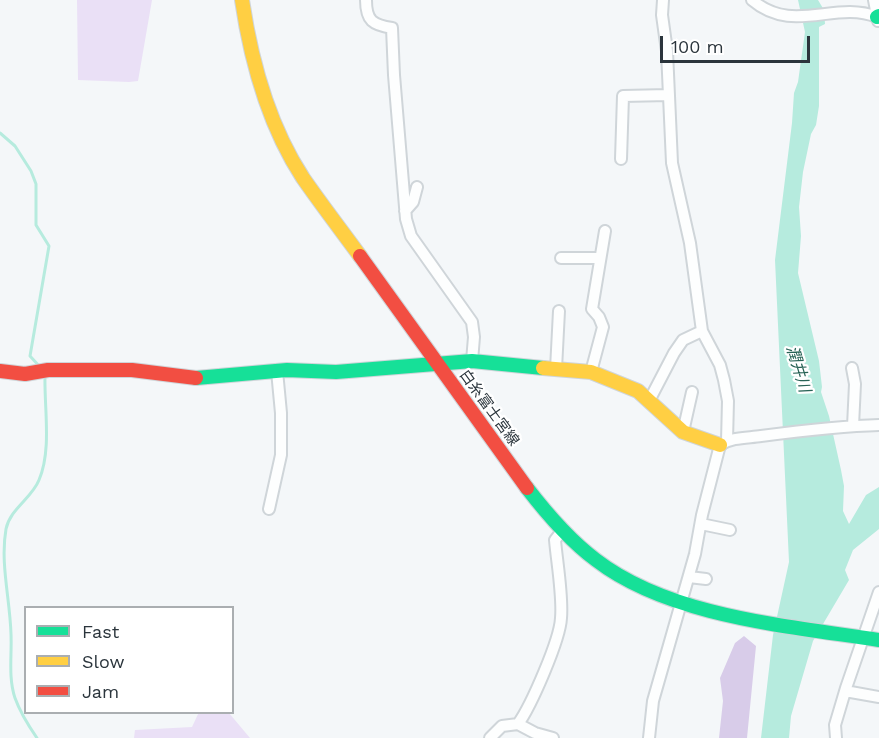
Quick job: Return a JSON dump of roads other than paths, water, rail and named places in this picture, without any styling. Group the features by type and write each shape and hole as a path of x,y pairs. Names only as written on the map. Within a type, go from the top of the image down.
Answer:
{"main road":[{"name":"白糸富士宮線","path":"242,0 247,38 257,75 281,138 302,176 523,482 562,531 590,557 618,576 682,603 741,617 879,640"},
{"path":"0,371 25,374 48,370 132,369 202,379 277,371 336,372 472,361 591,372 638,391 683,432 723,443"}],"street":[{"path":"366,0 366,12 372,21 380,26 392,28 405,210 411,236 472,322 474,337 472,361"},
{"path":"649,738 653,701 689,577 691,552 723,443 728,401 720,365 702,331 690,243 672,163 667,51 662,15 663,0"},
{"path":"752,0 777,15 797,17 863,12 878,19"},
{"path":"874,0 878,19"},
{"path":"621,159 623,96 668,95"},
{"path":"405,210 413,202 417,187"},
{"path":"591,372 603,327 599,317 592,309 605,231"},
{"path":"561,258 600,258"},
{"path":"556,369 559,311"},
{"path":"650,401 683,340 702,331"},
{"path":"852,368 855,384 853,426"},
{"path":"269,509 281,454 281,413 277,371"},
{"path":"683,432 692,392"},
{"path":"723,443 767,435 879,425"},
{"path":"701,524 730,530"},
{"path":"518,724 526,713 554,646 561,619 555,540 562,531"},
{"path":"689,577 706,579"},
{"path":"836,738 835,725 860,637 879,592"},
{"path":"845,691 879,697"},
{"path":"490,738 502,726 518,724 536,733 554,738"}],"water":[{"name":"潤井川","path":"798,0 818,0 824,10 825,24 819,27 819,106 803,172 799,207 801,236 798,273 819,361 821,392 841,470 844,486 843,511 849,524 866,495 879,487 879,529 853,550 845,570 849,580 813,641 791,716 789,738 761,738 773,635 789,562 775,260 794,93 798,82 805,32"}],"waterway":[{"path":"0,133 15,146 31,171 36,184 36,225 49,246 30,356 40,367"},
{"path":"37,738 22,713 13,690 4,542 8,522 36,486 43,468 46,442 45,375"}]}
